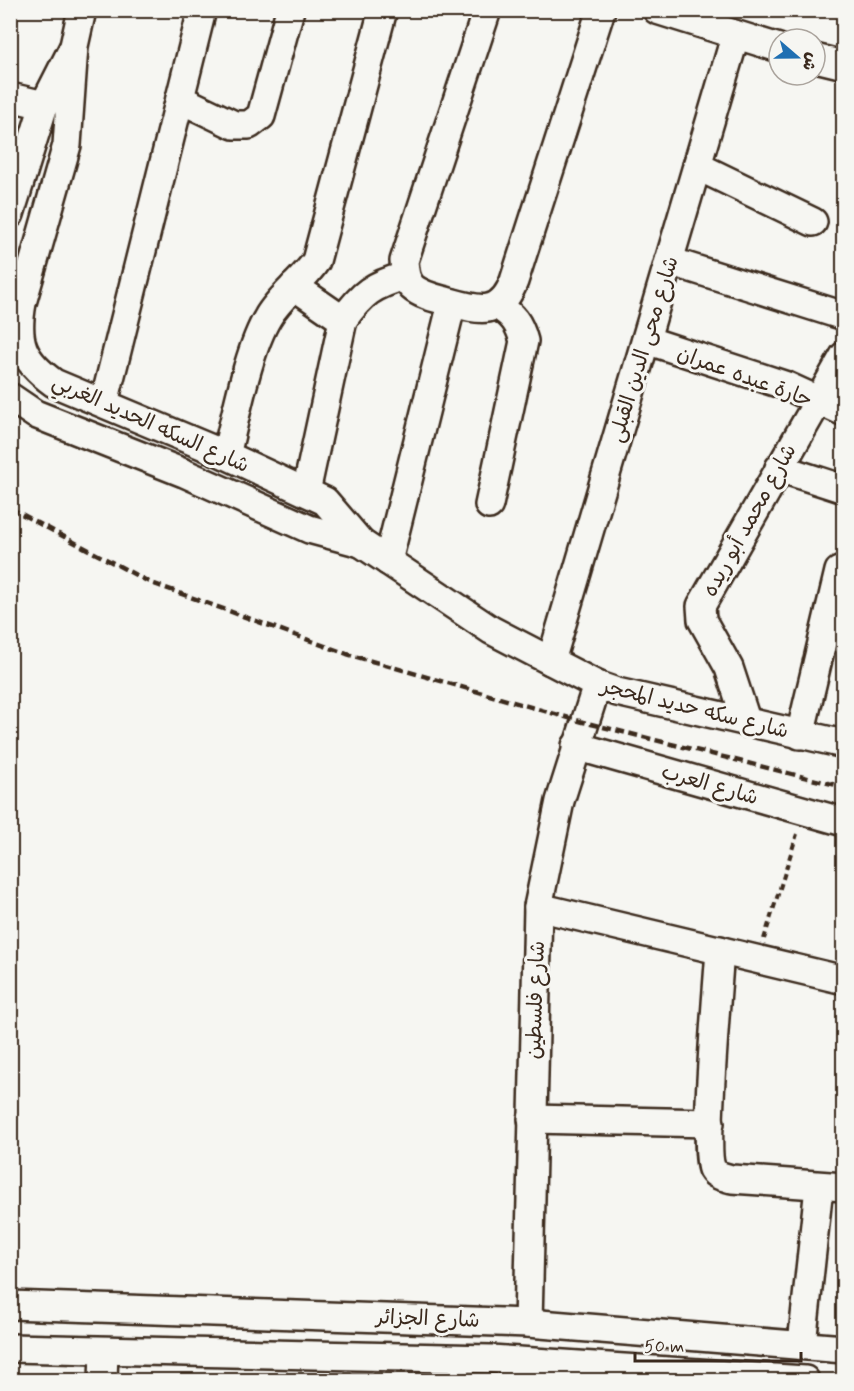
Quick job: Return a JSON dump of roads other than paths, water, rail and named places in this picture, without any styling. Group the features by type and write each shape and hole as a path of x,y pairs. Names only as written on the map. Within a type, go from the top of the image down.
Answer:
{"street":[{"name":"شارع السكه الحديد الغربي","path":"82,10 74,46 67,146 18,326 22,350 35,369 54,383 226,454 325,501 361,543 491,630 551,661"},
{"path":"104,403 202,10"},
{"path":"180,99 234,125 249,125 261,116 290,10"},
{"path":"226,454 259,335 268,317 294,286 306,276 316,261 383,10"},
{"path":"487,10 404,261 405,276 413,287 425,295 484,310 498,306 509,295 601,10"},
{"path":"657,10 735,37 767,45"},
{"name":"شارع محى الدين القبلى","path":"551,661 735,37"},
{"name":"شارع السكه الحديد الغربي","path":"10,214 44,105 57,75 74,46"},
{"path":"827,61 843,65"},
{"path":"10,97 44,105"},
{"path":"697,166 813,222"},
{"path":"669,261 843,316"},
{"path":"306,492 343,320 358,298 380,283 405,276"},
{"path":"294,286 343,320"},
{"path":"388,561 452,303"},
{"path":"489,505 524,341 520,326 511,313 498,306"},
{"name":"حارة عبده عمران","path":"646,340 787,386 843,412"},
{"name":"شارع محمد أبو ريده","path":"747,723 729,668 702,620 701,606 843,356"},
{"name":"شارع السكه الحديد الغربي","path":"10,397 35,414 184,473 309,529 361,543"},
{"path":"779,468 843,489"},
{"path":"800,735 839,571"},
{"name":"شارع سكه حديد المحجر","path":"551,661 597,685 747,723 843,744"},
{"name":"شارع فلسطين","path":"528,1323 538,907 560,801 597,685"},
{"name":"شارع العرب","path":"576,746 843,822"},
{"path":"538,907 843,980"},
{"path":"720,950 709,1160 719,1176 831,1187 802,1344"},
{"path":"532,1119 710,1123"},
{"name":"شارع الجزائر","path":"10,1305 528,1323 843,1349"},
{"path":"52,1349 54,1306"},
{"name":"شارع الجزائر","path":"10,1348 491,1370 805,1380"},
{"path":"103,1380 104,1351"}],"railway":[{"path":"10,508 149,582 347,654 583,722 844,787"}]}
